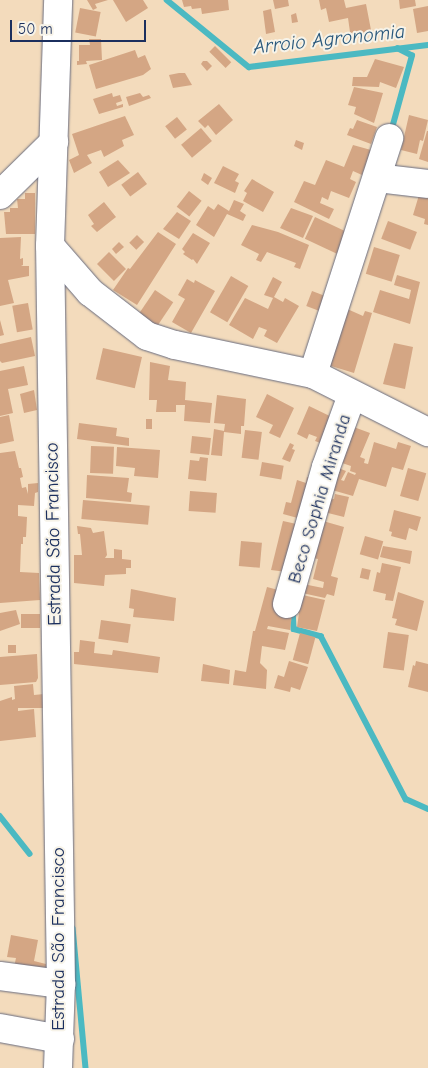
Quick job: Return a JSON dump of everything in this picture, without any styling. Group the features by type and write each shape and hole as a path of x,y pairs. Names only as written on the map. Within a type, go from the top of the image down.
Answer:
{"street":[{"name":"Estrada São Francisco","path":"58,0 50,246 61,984 58,1068"},
{"path":"312,374 389,138"},
{"path":"0,195 54,142"},
{"path":"377,178 428,184"},
{"path":"50,246 90,292 148,336 175,345 312,374 428,432"},
{"name":"Beco Sophia Miranda","path":"288,604 326,467 352,395"},
{"path":"0,976 61,984"},
{"path":"0,1028 60,1039"}],"building":[{"path":"87,0 108,0 95,4 97,8 93,10"},
{"path":"113,0 143,0 148,8 126,22"},
{"path":"182,0 228,0 229,10 202,14 201,8 192,9 191,6 184,7"},
{"path":"273,0 288,0 289,6 275,9"},
{"path":"319,0 344,0 346,8 366,4 371,30 368,30 368,36 351,39 348,18 329,22 326,8 321,10"},
{"path":"399,0 415,0 416,6 400,9"},
{"path":"428,6 428,31 417,33 413,9"},
{"path":"80,8 101,12 96,37 75,33"},
{"path":"271,9 275,32 266,34 263,11"},
{"path":"296,13 298,22 292,23 291,15"},
{"path":"89,39 101,39 102,60 86,61 87,64 77,65 77,61 79,61 79,45 90,45"},
{"path":"215,46 231,62 226,68 209,52"},
{"path":"135,50 138,58 145,55 151,69 143,75 96,89 89,65"},
{"path":"375,59 404,67 396,88 380,82 379,87 352,86 353,77 367,77"},
{"path":"203,61 207,61 212,66 207,71 201,64"},
{"path":"185,73 192,85 173,88 169,75"},
{"path":"354,87 383,93 374,123 354,114 356,107 348,105"},
{"path":"112,93 113,97 120,95 122,101 116,103 117,106 123,104 123,107 99,114 93,99"},
{"path":"140,93 143,97 149,95 151,98 129,106 126,97"},
{"path":"219,104 233,120 216,135 208,125 205,128 198,121"},
{"path":"409,115 428,120 423,141 420,140 417,154 401,150"},
{"path":"125,116 134,135 122,140 124,146 104,157 101,150 87,155 92,163 74,173 69,160 79,155 72,134"},
{"path":"177,117 187,130 175,139 165,126"},
{"path":"357,120 377,127 371,144 347,135 350,128 353,129"},
{"path":"201,128 212,141 192,158 181,145"},
{"path":"428,131 428,162 419,159"},
{"path":"296,140 304,143 302,150 294,146"},
{"path":"353,145 371,150 362,175 353,171 350,179 356,182 349,198 331,191 328,200 322,197 320,203 334,209 329,219 294,202 304,181 315,185 326,160 344,167"},
{"path":"118,160 130,173 108,187 99,172"},
{"path":"223,166 239,174 235,181 239,183 235,193 214,183"},
{"path":"138,172 147,184 130,197 121,185"},
{"path":"204,173 212,178 208,185 201,180"},
{"path":"252,179 274,192 263,212 243,201 247,193 244,191"},
{"path":"189,191 202,201 189,217 177,207"},
{"path":"25,193 35,193 35,234 6,234 4,212 10,212 10,208 18,208 17,199 25,199"},
{"path":"419,195 428,197 428,225 424,224 425,219 413,215"},
{"path":"234,200 244,204 240,211 246,215 243,221 227,214 214,237 196,225 208,206 214,210 218,204 229,211"},
{"path":"104,202 116,217 97,232 91,226 94,224 88,215"},
{"path":"291,208 313,216 303,238 280,228"},
{"path":"177,212 191,221 179,239 163,229"},
{"path":"315,217 351,234 341,256 305,239"},
{"path":"388,221 417,232 410,250 381,239"},
{"path":"252,225 278,232 309,245 300,269 294,267 296,263 267,252 261,262 256,260 259,254 241,245"},
{"path":"158,232 176,244 137,305 113,290 128,268 130,269"},
{"path":"193,233 210,243 197,264 193,259 183,254 185,252 182,249"},
{"path":"137,235 144,242 136,250 129,243"},
{"path":"21,237 20,259 23,258 23,265 21,266 29,266 29,276 8,280 14,303 0,306 0,238"},
{"path":"119,242 124,247 116,254 112,249"},
{"path":"374,247 400,255 392,282 366,274"},
{"path":"109,252 126,269 114,281 97,264"},
{"path":"397,275 420,282 410,324 373,312 380,290 409,299 411,290 394,285"},
{"path":"231,276 248,286 227,322 210,312"},
{"path":"273,277 282,282 274,297 283,302 285,298 299,306 277,343 264,336 267,330 259,327 253,339 229,325 245,298 268,309 273,298 264,295"},
{"path":"187,279 194,283 195,280 215,291 191,333 172,322 185,299 178,295"},
{"path":"155,290 173,302 155,330 137,317"},
{"path":"312,291 328,297 322,312 306,306"},
{"path":"28,303 33,330 17,332 12,306"},
{"path":"345,308 363,316 365,311 372,313 354,373 328,365"},
{"path":"0,320 4,335 0,336"},
{"path":"31,337 35,356 2,363 0,361 0,344"},
{"path":"394,343 413,347 405,389 383,384"},
{"path":"103,348 142,357 135,388 96,379"},
{"path":"150,362 170,366 168,380 186,382 185,400 212,403 210,423 184,421 185,405 176,405 176,412 156,412 157,400 149,400"},
{"path":"24,366 28,385 8,389 13,413 0,416 0,371"},
{"path":"34,390 37,410 24,413 20,394"},
{"path":"267,394 294,408 280,438 269,433 273,425 256,417"},
{"path":"217,395 246,399 244,426 241,426 241,434 224,432 222,456 211,455 214,429 224,431 225,424 214,423"},
{"path":"309,406 338,420 326,445 315,441 317,437 309,434 307,439 297,434"},
{"path":"9,415 14,441 0,444 0,417"},
{"path":"146,419 152,419 152,429 146,429"},
{"path":"79,423 117,428 116,436 129,438 129,446 77,439"},
{"path":"351,426 370,433 360,457 365,459 364,463 368,464 374,442 396,449 398,442 411,446 403,470 392,467 386,487 359,479 353,496 325,488 331,465 346,471 341,480 344,481 348,472 355,475 356,473 350,471 351,466 336,461"},
{"path":"245,430 262,432 258,460 242,458"},
{"path":"192,436 211,438 209,455 190,453"},
{"path":"290,443 294,445 292,449 295,450 290,462 282,459"},
{"path":"91,446 114,447 113,474 90,473"},
{"path":"117,447 160,450 158,478 134,476 135,468 116,466"},
{"path":"15,451 23,477 20,478 22,488 26,487 28,494 28,484 38,483 38,492 35,493 34,506 18,505 18,516 27,517 26,537 23,537 23,544 21,544 20,572 39,573 40,600 0,603 0,453"},
{"path":"200,457 208,458 206,481 188,479 190,460 199,461"},
{"path":"262,462 284,466 281,480 260,476"},
{"path":"408,468 426,473 418,501 400,496"},
{"path":"87,475 129,478 127,492 132,493 131,502 86,498"},
{"path":"307,477 313,478 305,520 283,514 286,502 291,503 297,480 306,483"},
{"path":"190,491 217,493 216,513 189,511"},
{"path":"335,494 349,497 344,517 324,512 328,498 334,499"},
{"path":"83,500 150,506 148,525 81,519"},
{"path":"394,510 421,517 417,531 409,528 406,540 391,536 392,532 389,531"},
{"path":"283,521 301,525 287,572 271,570"},
{"path":"323,521 344,527 331,576 338,578 334,596 327,594 325,598 302,593 303,584 323,588 324,582 313,579 318,559 313,558"},
{"path":"77,526 91,528 93,533 104,531 107,555 105,558 114,558 114,549 122,550 122,559 131,560 131,568 126,568 126,574 105,575 104,586 74,583 74,555 82,555 80,534 78,534"},
{"path":"365,536 383,541 378,560 360,554"},
{"path":"241,541 262,543 260,568 239,566"},
{"path":"383,546 412,551 410,564 380,557"},
{"path":"382,563 401,567 393,601 385,600 386,594 373,591 377,572 380,573"},
{"path":"362,568 371,570 369,580 360,578"},
{"path":"267,587 282,591 292,615 290,630 268,626 267,629 289,633 285,650 262,646 260,663 267,670 266,689 233,685 235,670 246,672 253,631 255,631"},
{"path":"131,589 176,598 174,621 133,617 134,609 129,608"},
{"path":"398,592 424,601 417,631 395,625 397,619 392,618"},
{"path":"298,594 325,600 317,631 297,627 299,613 295,612"},
{"path":"16,610 20,624 0,631 0,613"},
{"path":"21,614 40,614 40,628 21,628"},
{"path":"101,620 131,624 128,643 98,639"},
{"path":"388,632 409,635 404,671 383,668"},
{"path":"300,633 315,637 308,664 293,660"},
{"path":"80,640 95,642 94,653 112,655 113,650 160,657 158,673 74,664 74,652 79,652"},
{"path":"8,645 16,645 16,653 8,653"},
{"path":"37,654 38,678 36,682 0,685 0,657"},
{"path":"289,661 308,667 300,690 291,687 290,692 274,688 278,675 284,677"},
{"path":"416,661 428,664 428,692 408,687 413,665 415,666"},
{"path":"203,664 230,670 229,684 201,681"},
{"path":"33,684 34,695 44,694 44,708 18,708 18,711 34,709 36,737 0,741 0,701 12,697 12,700 15,699 14,686"},
{"path":"11,935 38,940 34,961 46,964 46,979 14,967 16,958 7,957"}],"waterway":[{"name":"Arroio Agronomia","path":"167,0 249,67 428,45"},
{"path":"391,132 412,56 398,49"},
{"path":"293,609 294,629 321,636 406,799 428,809"},
{"path":"0,816 30,854"},
{"path":"73,928 86,1068"}]}
